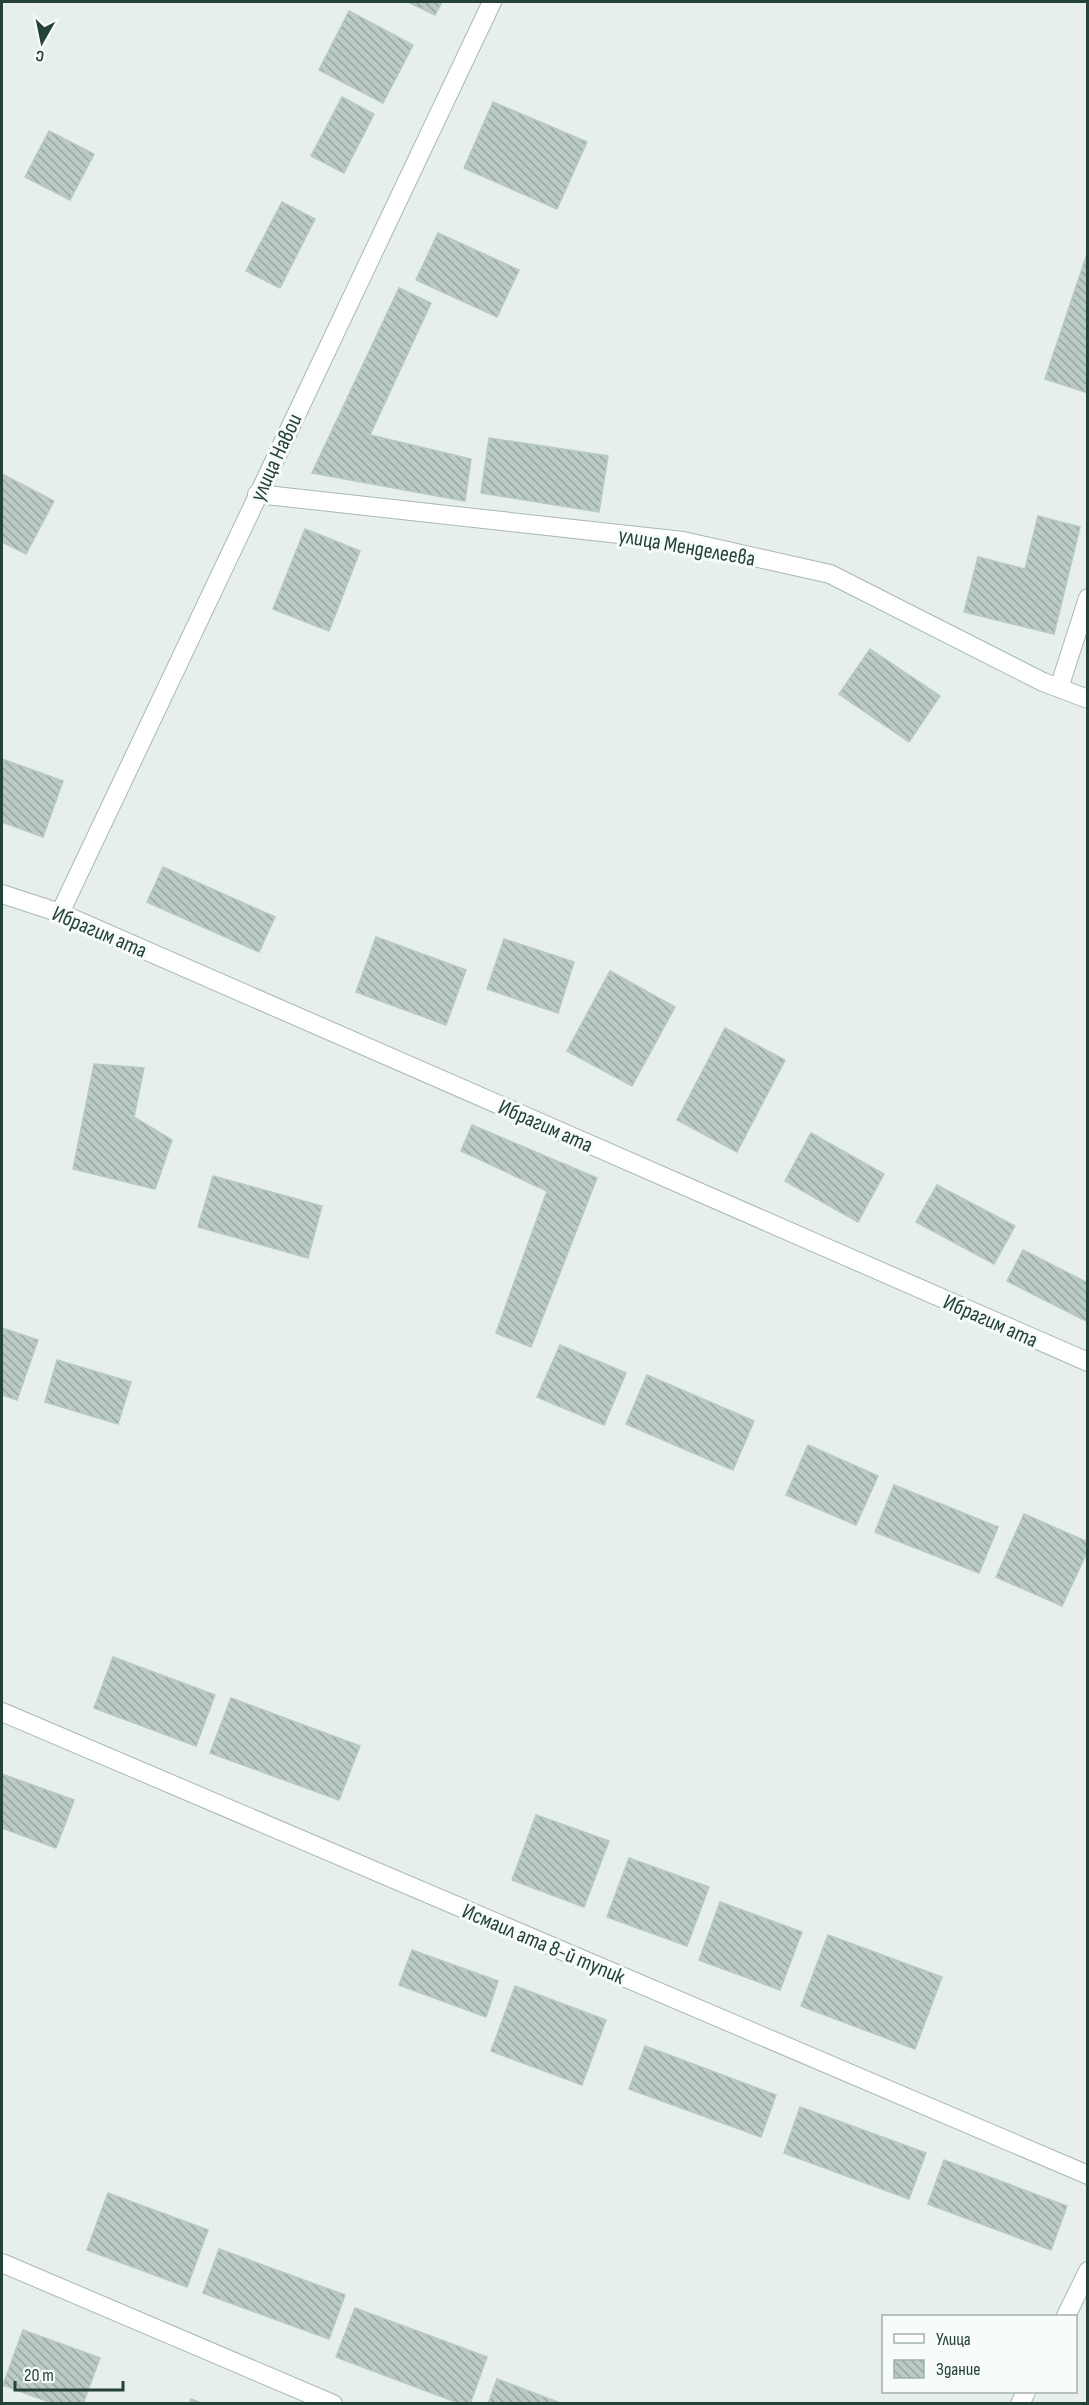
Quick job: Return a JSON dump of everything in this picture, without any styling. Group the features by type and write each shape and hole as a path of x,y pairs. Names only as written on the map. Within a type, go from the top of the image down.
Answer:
{"street":[{"name":"улица Навои","path":"60,913 492,2"},
{"name":"улица Менделеева","path":"257,494 683,541 830,574 1059,688 1088,699"},
{"path":"1059,688 1088,598"},
{"name":"Ибрагим ата","path":"2,894 60,913 1088,1362"},
{"name":"Исмаил ата 8-й тупик","path":"2,1712 1088,2175"},
{"path":"2,2263 333,2403"},
{"path":"1066,2315 1088,2271"}],"building":[{"path":"408,2 442,2 435,15"},
{"path":"349,11 413,45 383,103 319,70"},
{"path":"342,97 374,114 344,173 311,156"},
{"path":"493,102 587,142 557,209 464,168"},
{"path":"49,131 94,154 70,200 25,177"},
{"path":"282,202 315,219 280,288 246,271"},
{"path":"438,233 519,270 497,317 416,280"},
{"path":"1088,251 1088,393 1045,379"},
{"path":"399,288 431,303 370,435 471,459 465,501 312,473"},
{"path":"489,438 608,456 599,512 481,493"},
{"path":"2,474 54,501 26,554 2,542"},
{"path":"1038,516 1080,527 1054,634 964,612 978,557 1025,569"},
{"path":"305,529 360,551 329,631 273,609"},
{"path":"870,649 940,696 909,742 839,694"},
{"path":"2,759 63,781 43,837 2,822"},
{"path":"163,867 275,917 259,952 147,902"},
{"path":"376,937 466,970 446,1025 356,992"},
{"path":"504,939 574,962 558,1013 487,989"},
{"path":"610,971 675,1007 632,1086 567,1051"},
{"path":"725,1028 785,1060 737,1152 677,1120"},
{"path":"94,1064 144,1068 134,1117 172,1140 155,1189 73,1169"},
{"path":"472,1125 597,1178 531,1347 496,1333 547,1191 461,1151"},
{"path":"811,1133 884,1174 858,1222 785,1181"},
{"path":"213,1176 322,1206 308,1258 198,1227"},
{"path":"937,1185 1015,1226 994,1264 916,1222"},
{"path":"1023,1250 1088,1283 1088,1322 1007,1281"},
{"path":"2,1328 38,1340 17,1400 2,1395"},
{"path":"560,1345 626,1373 604,1425 537,1397"},
{"path":"57,1360 131,1382 118,1424 45,1402"},
{"path":"647,1375 754,1421 733,1470 626,1424"},
{"path":"808,1445 878,1476 856,1525 786,1495"},
{"path":"894,1485 998,1527 979,1573 875,1532"},
{"path":"1024,1514 1088,1542 1088,1550 1062,1606 996,1577"},
{"path":"113,1657 215,1695 196,1746 94,1708"},
{"path":"231,1698 360,1746 339,1800 210,1753"},
{"path":"2,1774 74,1800 56,1848 2,1828"},
{"path":"536,1815 609,1841 584,1907 512,1880"},
{"path":"629,1858 709,1887 687,1946 607,1917"},
{"path":"720,1902 802,1932 780,1990 699,1960"},
{"path":"828,1935 942,1977 915,2049 801,2006"},
{"path":"412,1950 498,1981 486,2017 399,1985"},
{"path":"515,1986 606,2020 582,2085 491,2051"},
{"path":"645,2046 776,2095 761,2137 629,2089"},
{"path":"800,2107 926,2153 909,2199 784,2153"},
{"path":"944,2160 1067,2206 1051,2250 928,2204"},
{"path":"108,2193 208,2230 187,2287 87,2250"},
{"path":"219,2249 345,2295 329,2339 203,2293"},
{"path":"355,2308 487,2357 470,2404 461,2404 336,2357"},
{"path":"23,2330 100,2358 83,2404 54,2404 3,2385"},
{"path":"497,2379 563,2404 488,2404"},
{"path":"191,2399 204,2404 189,2404"}]}
